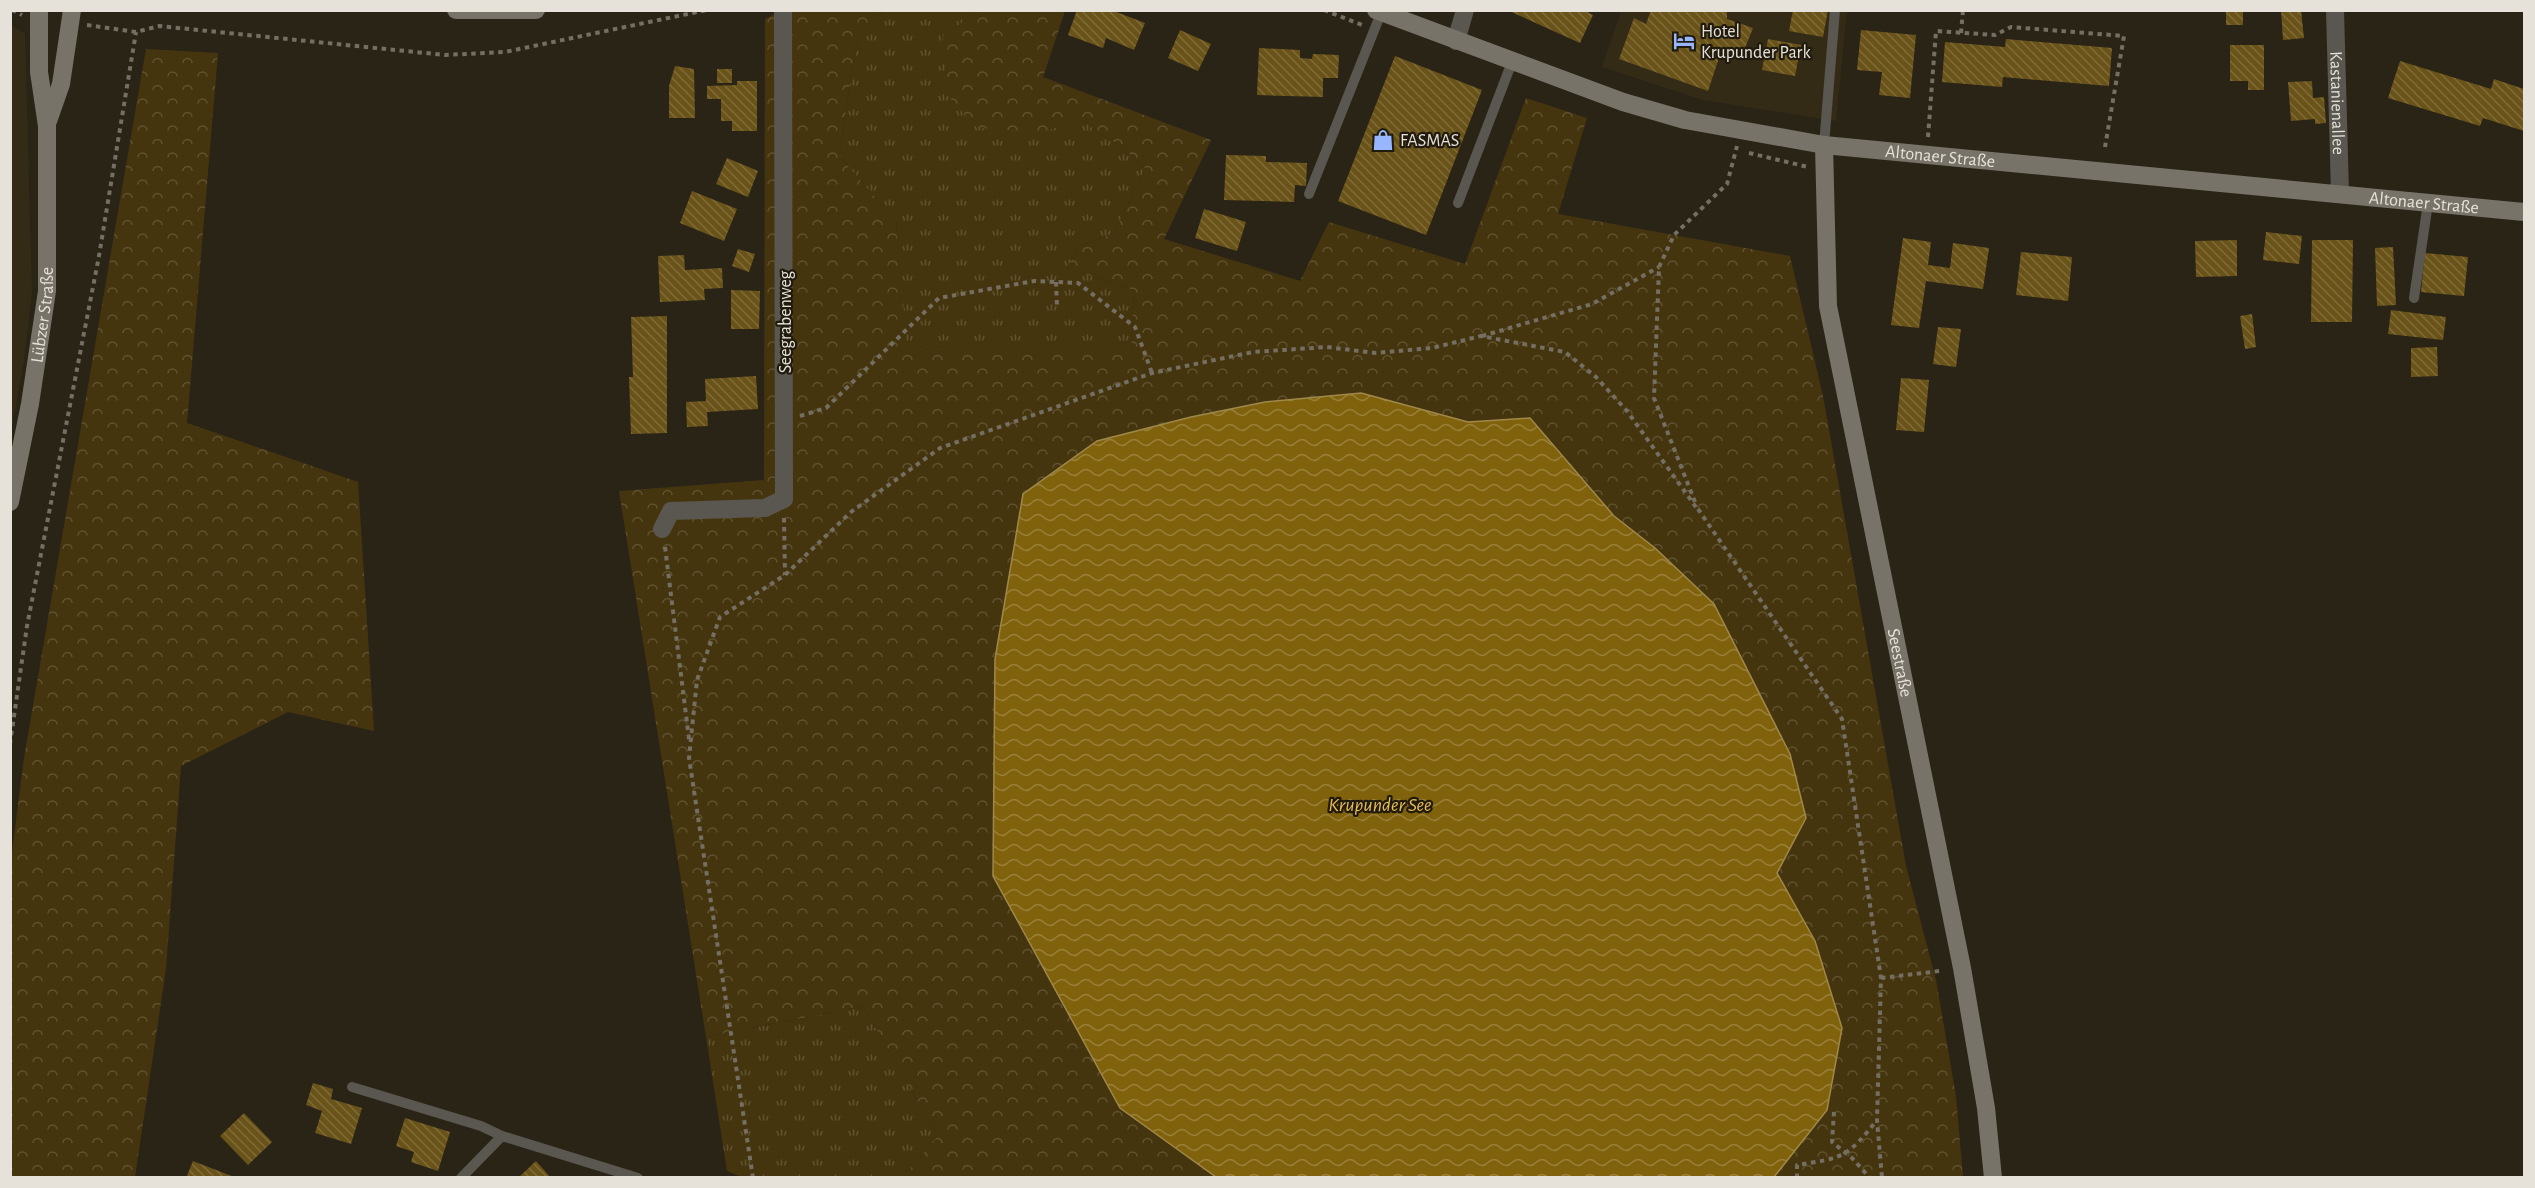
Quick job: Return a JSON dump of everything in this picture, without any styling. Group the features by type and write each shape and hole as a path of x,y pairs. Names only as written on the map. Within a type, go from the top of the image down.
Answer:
{"street":[{"name":"Lübzer Straße","path":"10,502 30,404 47,291 47,126 39,72 39,10"},
{"name":"Lübzer Straße","path":"47,126 61,84 72,10"},
{"path":"456,10 536,10"},
{"name":"Seegrabenweg","path":"783,10 784,499"},
{"path":"1456,41 1465,10"},
{"name":"Kastanienallee","path":"2335,10 2340,194"},
{"name":"Altonaer Straße","path":"1379,12 1623,102 1685,120 1824,145 2524,212"},
{"name":"Seestraße","path":"1824,145 1828,306 1966,990 1986,1108 1993,1178"},
{"path":"662,529 671,511 765,508 784,499"}],"lane":[{"path":"1824,145 1835,10"},
{"path":"1309,194 1379,12"},
{"path":"1458,203 1512,62"},
{"path":"2414,298 2428,203"},
{"path":"352,1087 481,1126 502,1136 638,1178"},
{"path":"461,1178 502,1136"}],"path":[{"path":"87,25 136,32 159,26 445,56 505,52 706,10"},
{"path":"1961,33 1962,10"},
{"path":"1925,155 1936,31 1995,35 2011,27 2124,36 2105,147"},
{"path":"10,744 27,626 99,256 136,32"},
{"path":"1698,510 1654,398 1659,267 1674,235 1727,184 1736,150"},
{"path":"753,1178 689,758 697,680 720,617 785,575 851,512 940,448 1152,374 1253,352 1327,347 1375,353 1432,348 1480,336 1592,304 1659,267"},
{"path":"785,420 826,408 939,298 1034,281 1078,283 1135,327 1152,374"},
{"path":"1056,282 1057,307"},
{"path":"1480,336 1565,352 1596,377 1627,411 1842,718 1881,978 1876,1120 1882,1178"},
{"path":"784,499 785,575"},
{"path":"662,529 690,748"},
{"path":"1881,978 1940,971"},
{"path":"1834,1112 1832,1142 1870,1178"},
{"path":"1797,1178 1797,1165 1835,1159 1857,1145 1876,1120"}],"shaded area":[{"path":"1621,11 1847,11 1836,121 1703,100 1602,67"},
{"path":"11,25 25,34 32,293 24,361 11,432"}],"green space":[{"path":"780,11 883,11 858,33 839,156 896,221 907,346 1131,350 1134,290 1067,268 1078,247 1114,233 1145,168 1125,150 1080,119 1043,132 977,128 947,95 943,36 979,11 1065,11 1043,77 1211,140 1164,239 1300,281 1329,222 1465,264 1526,98 1587,118 1558,214 1790,256 1823,396 1906,866 1936,980 1956,1096 1963,1177 1774,1177 1827,1110 1815,941 1777,873 1806,818 1714,604 1655,549 1614,516 1530,418 1469,422 1361,393 1265,402 1191,417 1097,441 1023,494 995,659 993,876 1120,1108 1216,1177 903,1177 938,1136 863,1006 706,1037 619,491 764,480 765,19"},
{"path":"883,11 979,11 943,36 1042,132 1080,119 1125,150 1145,168 1114,233 1078,247 1067,268 1134,290 1131,351 906,346 896,221 839,156 858,33"},
{"path":"146,49 218,53 187,423 358,482 374,731 288,712 181,766 166,969 135,1177 11,1177 10,868 24,758"},
{"path":"863,1006 938,1136 903,1177 742,1177 727,1171 706,1037"}],"water":[{"name":"Krupunder See","path":"1361,393 1468,422 1530,418 1614,516 1655,548 1714,604 1790,754 1806,818 1777,873 1815,941 1842,1028 1827,1110 1774,1177 1216,1177 1120,1108 993,876 995,659 1023,494 1097,441 1191,417 1265,402"}],"building":[{"path":"1077,10 1111,10 1145,23 1134,50 1106,38 1103,48 1068,35"},
{"path":"1507,10 1583,10 1593,15 1580,43"},
{"path":"1651,10 1727,10 1727,19 1753,28 1741,58 1721,52 1708,91 1619,59 1634,18 1646,24"},
{"path":"1793,10 1828,10 1823,37 1789,31"},
{"path":"2226,10 2243,10 2243,25 2226,25"},
{"path":"2281,10 2301,10 2304,38 2283,40"},
{"path":"1180,30 1211,44 1198,71 1168,58"},
{"path":"1861,30 1916,35 1910,98 1879,95 1882,72 1857,70"},
{"path":"1768,39 1801,45 1795,76 1762,70"},
{"path":"2006,39 2112,48 2109,86 2003,77 2002,87 1942,82 1945,42 2005,47"},
{"path":"2230,45 2264,45 2264,90 2248,90 2248,81 2230,81"},
{"path":"1259,48 1300,50 1300,58 1312,59 1313,54 1339,55 1338,78 1323,78 1323,97 1257,95"},
{"path":"1395,56 1482,90 1426,235 1338,201"},
{"path":"2400,61 2491,89 2494,79 2524,89 2524,131 2483,118 2480,126 2388,98"},
{"path":"675,66 694,69 695,118 669,118 669,86"},
{"path":"717,69 732,69 732,83 717,83"},
{"path":"737,81 757,81 757,131 732,131 732,121 721,121 721,99 707,99 707,86 737,85"},
{"path":"2312,81 2313,98 2324,97 2326,123 2315,124 2315,119 2291,121 2288,82"},
{"path":"1226,155 1266,156 1266,162 1307,163 1306,186 1295,185 1294,202 1224,200"},
{"path":"727,158 758,171 748,197 716,184"},
{"path":"692,191 737,209 724,241 680,223"},
{"path":"1204,209 1246,222 1237,251 1195,238"},
{"path":"2266,232 2302,236 2299,264 2263,260"},
{"path":"1903,238 1931,242 1928,265 1950,268 1953,243 1989,248 1983,289 1926,281 1919,328 1891,325"},
{"path":"2237,240 2237,276 2196,277 2195,241"},
{"path":"2312,240 2353,240 2352,322 2311,322"},
{"path":"2393,247 2396,305 2377,306 2375,248"},
{"path":"738,249 755,254 749,272 732,266"},
{"path":"2021,252 2072,257 2068,301 2016,295"},
{"path":"2425,253 2468,257 2464,296 2421,292"},
{"path":"684,255 685,270 722,268 723,288 704,289 705,300 660,302 658,256"},
{"path":"731,290 760,291 759,329 731,329"},
{"path":"2391,310 2446,317 2443,340 2388,334"},
{"path":"2252,314 2256,347 2245,349 2240,316"},
{"path":"667,316 667,433 631,434 629,377 633,377 631,317"},
{"path":"1938,327 1961,329 1956,367 1933,364"},
{"path":"2437,347 2438,376 2411,377 2411,348"},
{"path":"756,376 758,409 707,412 708,426 687,427 686,402 706,401 705,379"},
{"path":"1901,378 1929,380 1924,432 1896,430"},
{"path":"313,1083 333,1089 331,1099 362,1108 351,1144 315,1133 322,1111 306,1105"},
{"path":"244,1113 272,1142 248,1165 220,1136"},
{"path":"405,1118 450,1132 438,1171 411,1162 414,1152 396,1146"},
{"path":"193,1161 234,1177 186,1178"},
{"path":"536,1161 551,1178 518,1178"}],"place":[{"name":"Hotel Krupunder Park","path":"1684,41"},
{"name":"FASMAS","path":"1383,140"}]}
